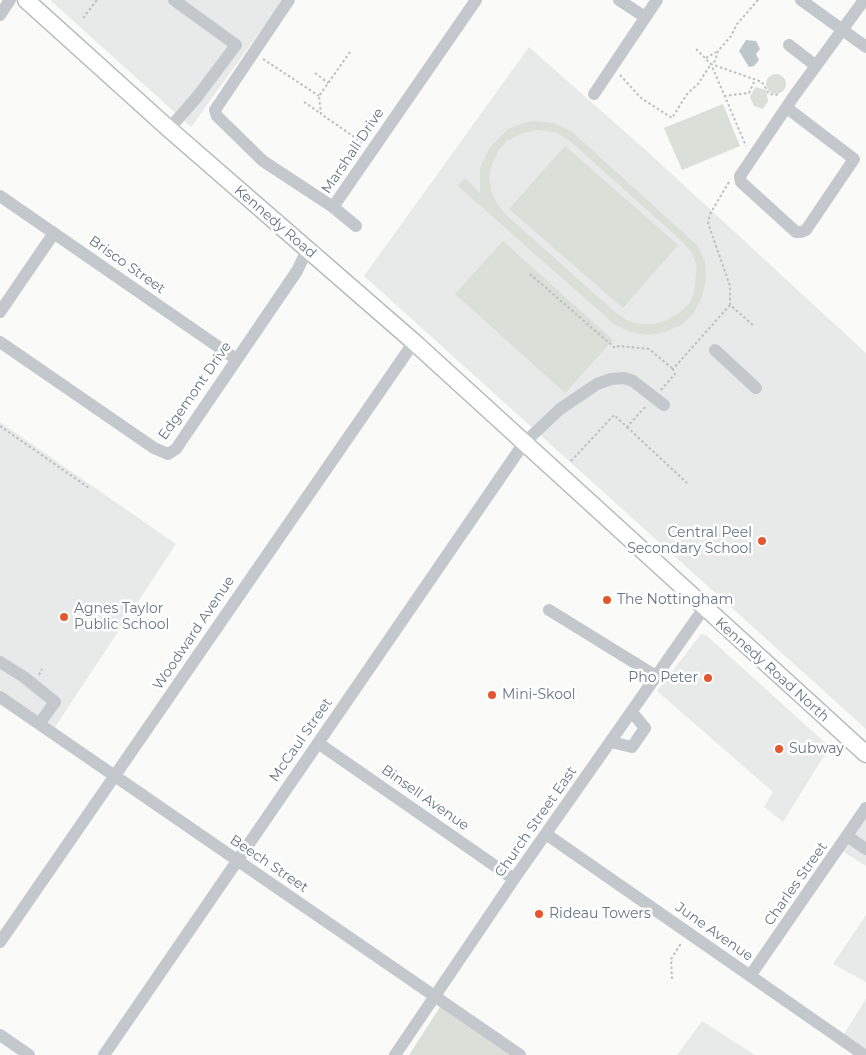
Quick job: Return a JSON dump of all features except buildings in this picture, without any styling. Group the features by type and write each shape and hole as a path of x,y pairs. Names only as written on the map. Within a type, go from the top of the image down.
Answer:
{"main road":[{"name":"Kennedy Road","path":"26,0 306,250 414,342 524,443"},
{"name":"Kennedy Road North","path":"524,443 866,754"}],"street":[{"path":"0,15 10,0"},
{"path":"170,129 236,45 174,0"},
{"name":"Marshall Drive","path":"289,0 215,110 217,116 263,161 333,207 476,0"},
{"path":"619,0 645,17"},
{"path":"594,94 657,0"},
{"path":"801,0 866,47"},
{"path":"789,104 854,159 806,230 796,232 741,182 740,176 789,104 864,0"},
{"path":"789,46 816,66"},
{"name":"Brisco Street","path":"0,196 236,359"},
{"path":"333,207 356,226"},
{"path":"0,312 54,233"},
{"name":"Edgemont Drive","path":"0,342 154,448 168,454 182,440 297,271 306,250"},
{"name":"Woodward Avenue","path":"0,942 414,342"},
{"path":"715,350 756,388"},
{"name":"McCaul Street","path":"104,1055 524,443 560,409 597,384 611,379 624,378 633,381 664,405"},
{"name":"Church Street East","path":"395,1055 514,879 704,608"},
{"path":"549,610 656,676"},
{"path":"0,662 24,677 55,702 39,724"},
{"name":"Beech Street","path":"0,697 520,1055"},
{"path":"611,742 632,747 645,728 632,712"},
{"name":"Binsell Avenue","path":"318,743 514,879"},
{"name":"Charles Street","path":"750,976 866,808"},
{"name":"June Avenue","path":"546,834 864,1055"},
{"path":"847,836 866,849"},
{"path":"0,1035 29,1055"}],"path":[{"path":"83,18 96,0"},
{"path":"706,58 718,51 731,36 737,24 758,0"},
{"path":"696,49 710,64 751,159"},
{"path":"612,67 641,98 672,118 687,94 698,84 710,64 715,60 718,51"},
{"path":"321,114 319,96 350,52"},
{"path":"253,53 319,96"},
{"path":"710,64 754,81 762,82 769,94 780,95 789,104"},
{"path":"315,73 328,83"},
{"path":"724,96 750,93 754,81"},
{"path":"304,102 373,149"},
{"path":"740,176 733,174 710,214 708,223 730,286 730,305 753,325"},
{"path":"530,274 615,348 619,346 649,349 673,369"},
{"path":"0,426 90,488"},
{"path":"628,427 687,483"},
{"path":"38,677 42,669"},
{"path":"672,979 671,959 683,940"}],"shaded area":[{"path":"50,0 283,0 191,127"},
{"path":"746,40 756,41 760,49 756,54 759,60 754,66 749,67 739,51"},
{"name":"Central Peel Secondary School","path":"529,47 650,154 866,353 866,729 364,276"},
{"path":"776,74 783,77 786,84 783,91 776,94 769,91 766,84 769,77"},
{"path":"755,87 766,90 768,101 763,109 754,106 750,97"},
{"path":"723,104 740,146 682,170 664,128"},
{"path":"526,122 554,123 571,131 698,246 705,262 706,280 702,297 694,313 681,325 665,332 648,335 630,332 614,324 458,186 465,178 480,193 480,168 490,147 508,129","holes":["538,130 555,132 570,141 683,242 692,253 697,266 694,293 689,304 679,313 667,320 654,324 640,324 626,320 505,214 497,203 491,191 489,177 498,151 507,141 522,133"]},
{"path":"565,146 678,245 623,308 509,209"},
{"path":"503,241 613,340 565,393 455,294"},
{"name":"Agnes Taylor Public School","path":"0,422 176,544 55,727 0,690"},
{"path":"701,634 706,635 833,750 822,759 783,822 764,807 773,792 657,691"},
{"path":"866,817 866,866 842,851"},
{"path":"866,915 866,982 833,964"},
{"path":"866,999 866,1049 844,1034"},
{"path":"440,1007 509,1055 409,1055"},
{"path":"702,1021 755,1055 677,1055"}],"place":[{"name":"Central Peel Secondary School","path":"762,541"},
{"name":"The Nottingham","path":"607,600"},
{"name":"Agnes Taylor Public School","path":"64,617"},
{"name":"Pho Peter","path":"708,678"},
{"name":"Mini-Skool","path":"492,695"},
{"name":"Subway","path":"779,749"},
{"name":"Rideau Towers","path":"539,914"}]}
